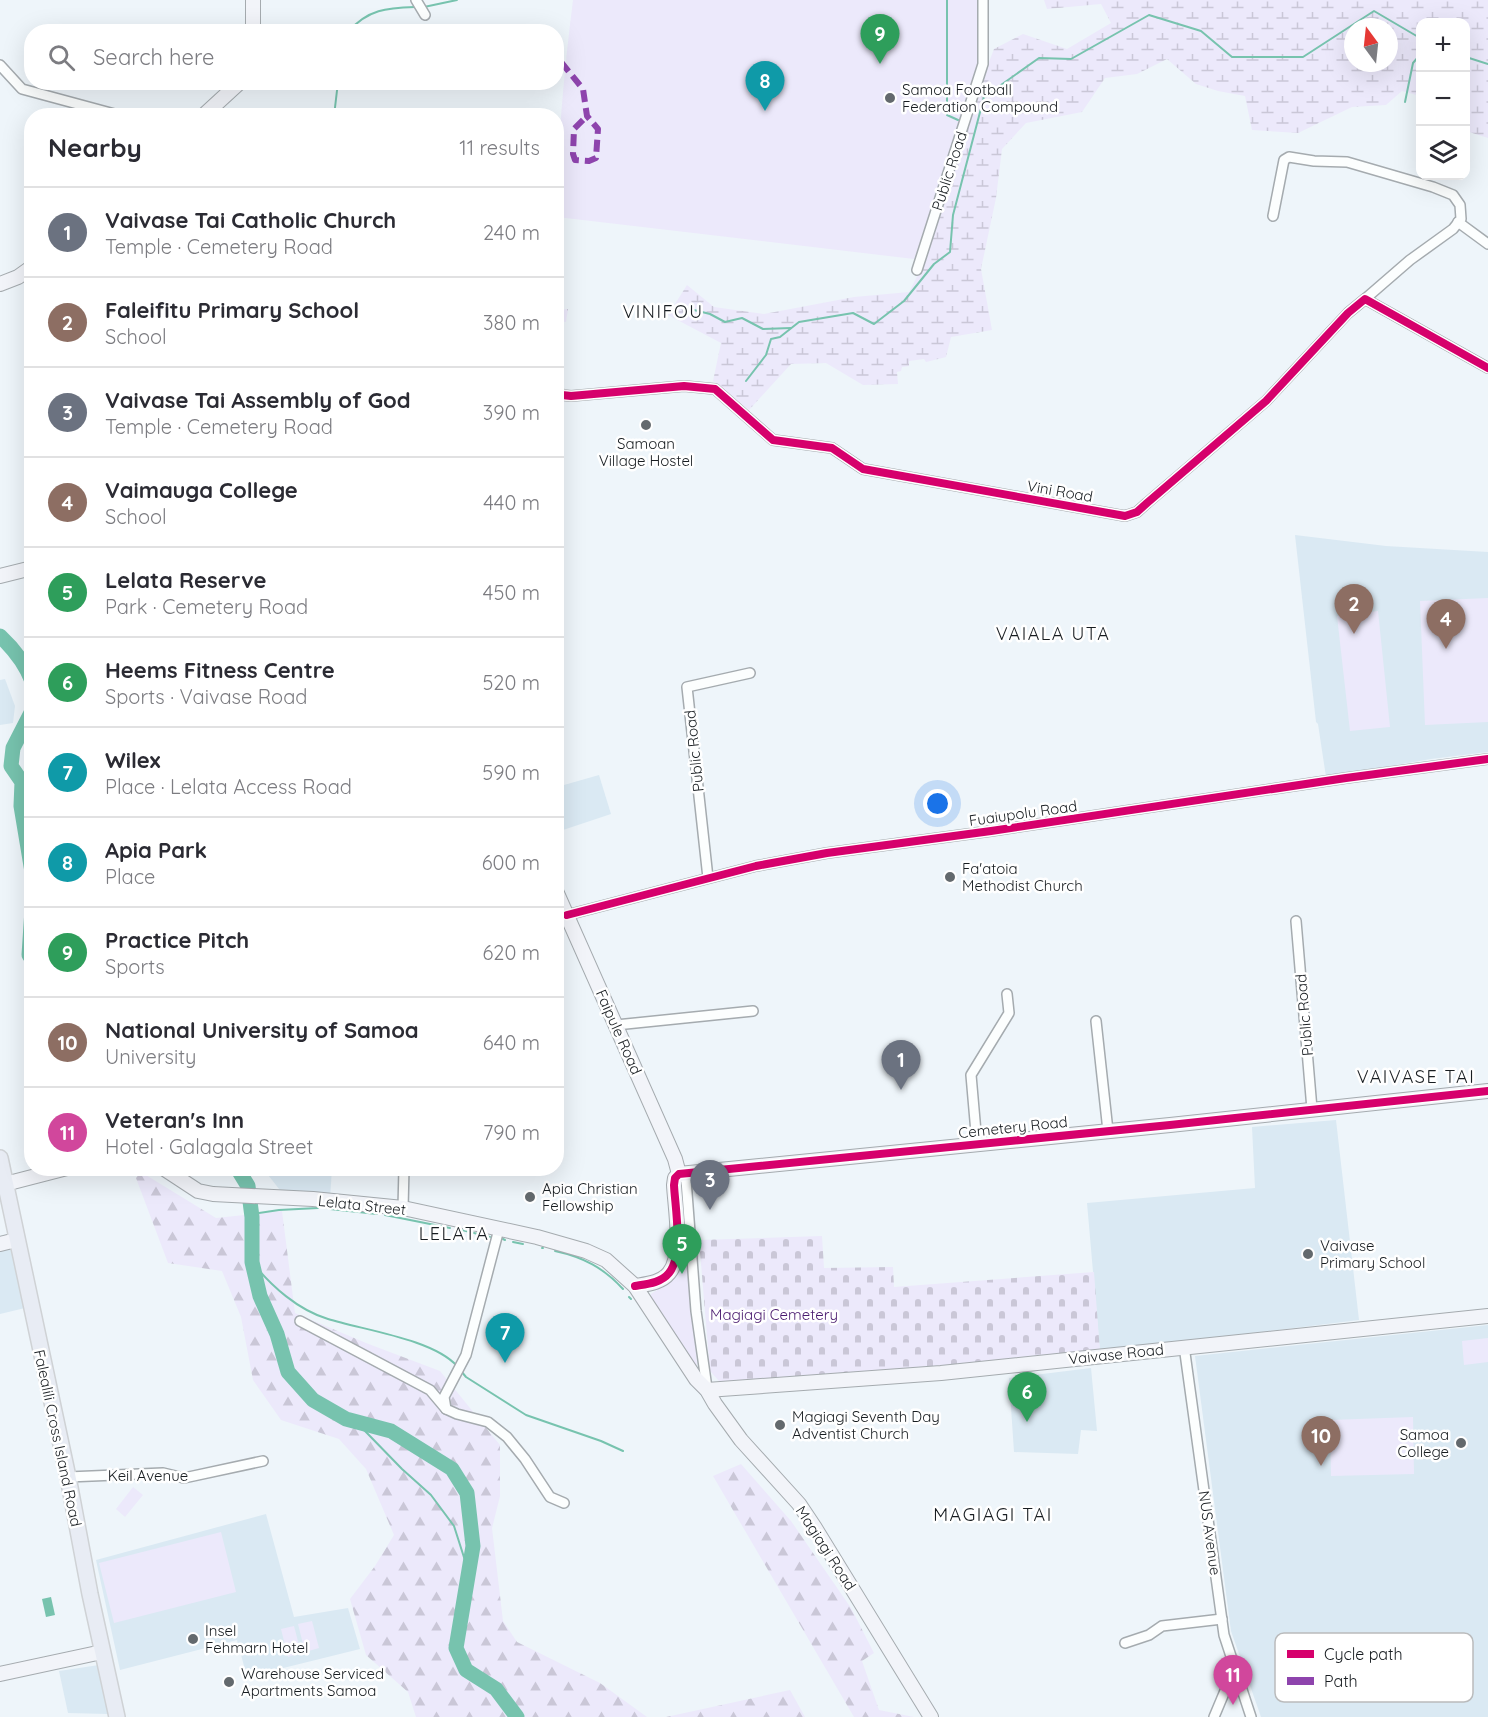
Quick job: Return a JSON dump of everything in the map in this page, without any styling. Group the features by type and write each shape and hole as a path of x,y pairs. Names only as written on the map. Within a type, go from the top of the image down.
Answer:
{"main road":[{"path":"253,0 253,24"},
{"path":"212,108 231,90"},
{"path":"0,284 24,273"},
{"path":"0,576 24,569"},
{"name":"Faipule Road","path":"564,908 677,1161 679,1174"},
{"name":"Cemetery Road","path":"679,1174 1488,1091"},
{"name":"Falealili Cross Island Road","path":"0,1158 117,1717"},
{"path":"635,1286 652,1284 660,1280 668,1275 673,1267 677,1228 674,1185 675,1178 679,1174"},
{"path":"5,1184 36,1176"},
{"name":"Lelata Street","path":"175,1176 198,1191 403,1208 552,1240 586,1251 606,1260 620,1270 635,1286 696,1380 707,1390"},
{"path":"0,1244 16,1240"},
{"name":"Vaivase Road","path":"707,1390 941,1373 1488,1316"},
{"name":"Magiagi Road","path":"707,1390 741,1440 799,1504 810,1520 931,1717"},
{"path":"0,1674 102,1652"}],"street":[{"name":"Public Road","path":"917,270 983,64 983,0"},
{"path":"417,1 424,13"},
{"path":"0,65 24,90"},
{"path":"26,90 92,108"},
{"path":"1273,216 1284,160 1289,157 1347,162 1453,195 1460,205 1461,219 1458,222 1488,244"},
{"name":"Vini Road","path":"564,395 684,386 715,389 773,440 832,448 863,469 1125,516 1137,512 1266,401 1348,313 1410,260 1453,229 1458,222"},
{"path":"1365,299 1488,368"},
{"name":"Public Road","path":"708,878 687,687 750,673"},
{"name":"Fuaiupolu Road","path":"567,915 756,866 827,853 1013,828 1346,777 1488,759"},
{"name":"Public Road","path":"1296,921 1312,1109"},
{"path":"977,1144 971,1075 1009,1013 1007,994"},
{"path":"616,1025 753,1011"},
{"path":"1096,1021 1108,1131"},
{"path":"679,1174 686,1180 696,1311 707,1390"},
{"path":"403,1208 404,1176"},
{"path":"446,1409 444,1397 466,1355 499,1229"},
{"path":"300,1321 430,1390 446,1409 488,1422 507,1437 538,1476 550,1497 564,1503"},
{"name":"NUS Avenue","path":"1184,1346 1224,1635 1251,1717"},
{"name":"Keil Avenue","path":"68,1477 163,1473 183,1478 263,1461"},
{"path":"1125,1643 1149,1635 1162,1626 1222,1619"},
{"path":"1214,1717 1235,1667"}],"shaded area":[{"path":"1295,535 1386,546 1488,552 1488,752 1326,777 1316,722"},
{"path":"5,679 15,706 13,723 0,725 0,680"},
{"path":"599,775 611,814 564,830 564,785"},
{"path":"1336,1120 1359,1320 1100,1352 1087,1203 1255,1188 1252,1127"},
{"path":"269,1176 332,1176 330,1198 283,1194"},
{"path":"12,1245 25,1308 0,1314 0,1248"},
{"path":"1488,1325 1488,1717 1261,1717 1231,1631 1195,1356"},
{"path":"1091,1368 1097,1431 1081,1430 1078,1454 1014,1452 1009,1378"},
{"name":"Insel Fehmarn Hotel","path":"266,1514 294,1617 348,1608 360,1649 247,1677 237,1640 120,1670 96,1560"},
{"path":"51,1597 55,1615 46,1617 42,1599"},
{"path":"99,1665 112,1711 108,1714 68,1713 59,1671"}],"green space":[{"path":"573,0 985,0 987,63 914,259 564,218 564,108 562,108"},
{"path":"1044,0 1488,0 1488,138 1470,132 1470,18 1416,18 1416,95 1402,91 1386,105 1352,107 1298,133 1252,130 1245,96 1196,84 1167,59 1137,74 1105,78 1082,112 1026,123 1002,149 996,198 981,269 992,330 951,337 946,357 926,362 924,359 909,361 909,366 902,367 901,371 897,372 898,384 863,385 826,363 791,364 749,410 713,381 721,343 668,315 687,285 714,307 764,314 854,297 909,292 923,265 951,161 994,49 1023,34 1067,49 1111,23 1101,4 1047,9"},
{"path":"564,309 568,309 566,322 564,322"},
{"path":"1488,598 1488,722 1425,725 1420,601"},
{"path":"1378,611 1390,727 1350,731 1337,616"},
{"path":"148,1176 216,1218 282,1211 295,1313 440,1371 500,1445 500,1496 492,1528 503,1621 517,1642 600,1683 647,1717 416,1717 408,1692 366,1655 350,1599 375,1566 394,1535 366,1469 339,1439 281,1420 253,1380 241,1317 222,1271 168,1263 136,1178"},
{"path":"679,1185 681,1185 697,1365 694,1366 651,1299 651,1294 668,1283 678,1270"},
{"name":"Magiagi Cemetery","path":"822,1236 824,1268 893,1267 894,1287 1094,1272 1100,1352 731,1386 719,1381 710,1371 699,1240"},
{"path":"1488,1338 1488,1362 1464,1365 1462,1341"},
{"path":"1413,1417 1414,1474 1331,1476 1330,1420"},
{"path":"741,1464 791,1521 851,1608 874,1653 862,1661 879,1710 914,1717 854,1717 713,1476"},
{"path":"133,1487 143,1495 125,1517 116,1509"},
{"path":"221,1532 236,1592 114,1623 99,1563"},
{"path":"312,1621 319,1648 305,1652 298,1624"},
{"path":"294,1626 301,1653 288,1657 281,1629"},
{"path":"790,1690 805,1717 666,1717"}],"waterway":[{"path":"424,7 457,0"},
{"path":"947,0 947,115 958,120"},
{"path":"355,24 378,11 415,7"},
{"path":"746,381 766,355 771,339 780,337 799,322 853,313 874,324 904,301 934,264 950,252 953,215 984,97 1039,58 1071,59 1149,15 1201,31 1232,57 1303,57 1374,11 1416,36"},
{"path":"1470,58 1488,64"},
{"path":"1405,102 1413,63 1416,60"},
{"path":"335,108 337,90"},
{"path":"686,308 710,314 725,322 742,318 763,329 791,328"},
{"path":"0,636 24,665"},
{"path":"24,727 13,748 11,766 22,782 21,806 24,824"},
{"path":"242,1176 248,1186 252,1217 252,1262 260,1296 277,1334 288,1372 313,1400 346,1419 391,1431 452,1469 467,1493 473,1546 456,1648 466,1670 496,1689 517,1717"},
{"path":"252,1214 318,1208"},
{"path":"330,1209 377,1214"},
{"path":"385,1215 450,1228"},
{"path":"458,1229 490,1237"},
{"path":"513,1242 523,1244"},
{"path":"555,1251 592,1264 623,1289"},
{"path":"252,1262 276,1288 306,1310 328,1319 415,1342 432,1349 457,1366"},
{"path":"461,1371 466,1377 526,1415 623,1451"},
{"path":"346,1419 365,1431 431,1495 454,1526 469,1573"}],"marked path":[{"path":"564,66 583,89 587,116"},
{"path":"587,116 598,129 596,158 589,161 575,160 573,154 574,129 587,116"}],"cycle path":[{"path":"564,395 684,386 715,389 773,440 832,448 863,469 1125,516 1137,512 1266,401 1348,313 1365,299 1488,368"},
{"path":"567,915 756,866 827,853 1488,759"},
{"path":"635,1286 654,1283 662,1279 674,1265 677,1243 674,1185 675,1178 679,1174 1488,1091"}],"place":[{"name":"Practice Pitch","path":"880,64"},
{"name":"Samoa Football Federation Compound","path":"890,98"},
{"name":"Apia Park","path":"765,111"},
{"name":"Samoan Village Hostel","path":"646,425"},
{"name":"Faleifitu Primary School","path":"1354,634"},
{"name":"Vaimauga College","path":"1446,649"},
{"name":"Fa'atoia Methodist Church","path":"950,877"},
{"name":"Vaivase Tai Catholic Church","path":"901,1090"},
{"name":"Apia Christian Fellowship","path":"530,1197"},
{"name":"Vaivase Tai Assembly of God","path":"710,1210"},
{"name":"Vaivase Primary School","path":"1308,1254"},
{"name":"Lelata Reserve","path":"682,1274"},
{"name":"Wilex","path":"505,1363"},
{"name":"Heems Fitness Centre","path":"1027,1422"},
{"name":"Magiagi Seventh Day Adventist Church","path":"780,1425"},
{"name":"Samoa College","path":"1461,1443"},
{"name":"National University of Samoa","path":"1321,1466"},
{"name":"Insel Fehmarn Hotel","path":"193,1639"},
{"name":"Warehouse Serviced Apartments Samoa","path":"229,1682"},
{"name":"Veteran's Inn","path":"1233,1705"}],"district":[{"name":"VINIFOU","path":"663,311"},
{"name":"VAIALA UTA","path":"1053,633"},
{"name":"VAIVASE TAI","path":"1416,1076"},
{"name":"LELATA","path":"454,1233"},
{"name":"MAGIAGI TAI","path":"993,1514"}]}
